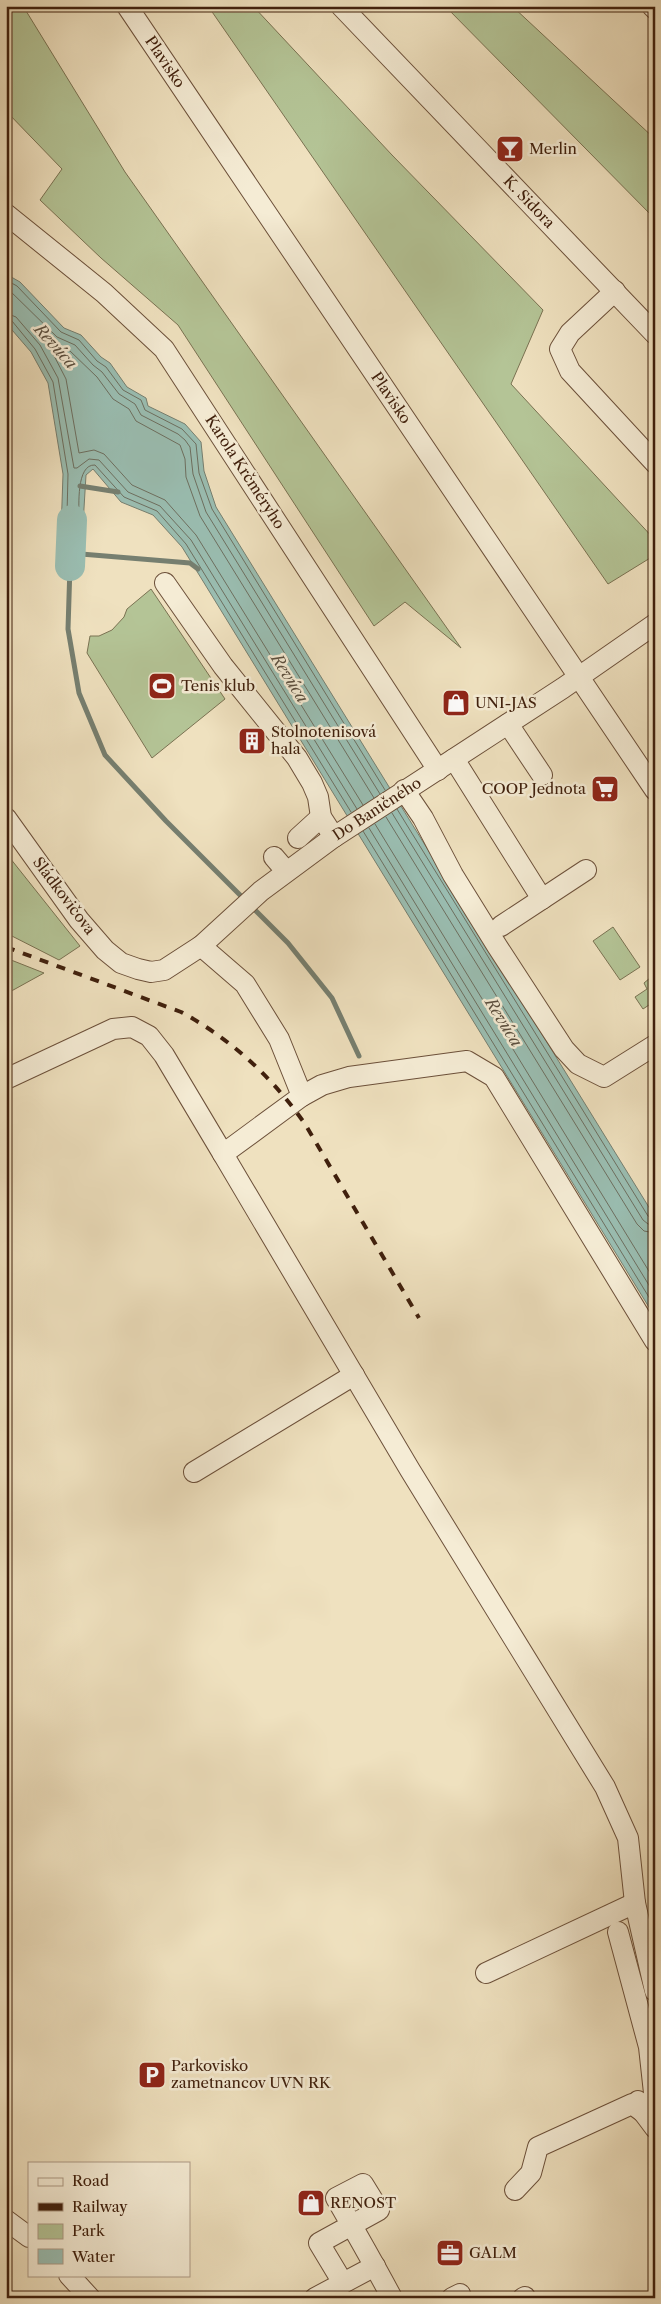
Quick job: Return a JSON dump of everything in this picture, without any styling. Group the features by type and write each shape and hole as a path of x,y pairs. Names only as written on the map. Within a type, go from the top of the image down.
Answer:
{"street":[{"name":"Plavisko","path":"127,6 655,790"},
{"name":"K. Sidora","path":"341,6 655,334"},
{"path":"652,6 655,10"},
{"name":"Karola Krčméryho","path":"6,214 104,293 164,348 446,764 542,899"},
{"path":"615,291 570,333 560,349 570,371 655,463"},
{"path":"165,583 223,666 297,758 318,797 321,817 341,833"},
{"name":"Do Baničného","path":"105,950 121,963 151,972 164,970 175,965 201,946 261,891 280,864 341,833 580,677 655,624"},
{"path":"508,724 542,775"},
{"path":"402,792 423,818 453,875 497,946 564,1048 578,1064 604,1077 655,1045"},
{"path":"298,838 321,817"},
{"name":"Sládkovičova","path":"6,818 79,920 105,950"},
{"path":"501,926 586,870"},
{"path":"201,946 245,984 279,1039 302,1096"},
{"path":"6,1079 113,1029 132,1027 149,1036 164,1055 354,1375 605,1787 628,1838 635,1902 655,1991"},
{"path":"223,1154 302,1096 322,1085 349,1077 466,1061 494,1077 655,1341"},
{"path":"194,1472 354,1375"},
{"path":"486,1973 635,1902"},
{"path":"515,2190 531,2172 538,2147 632,2104 651,2109 649,2047 618,1932"},
{"path":"6,2220 28,2236"},
{"path":"343,2283 319,2244 352,2226 392,2298"},
{"path":"315,2298 375,2266"},
{"path":"70,2276 90,2298"}],"green space":[{"path":"6,6 23,6 125,172 461,648 405,602 374,626 178,325 101,258 40,200 62,169 6,111"},
{"path":"208,6 253,6 392,155 543,310 511,384 655,540 655,555 608,584"},
{"path":"445,6 512,6 655,139 655,219"},
{"name":"Tenis klub","path":"151,589 225,699 152,758 87,653 90,636 99,636 112,630 124,617 127,609"},
{"path":"6,853 80,946 59,960 6,933"},
{"path":"613,927 640,967 620,980 593,941"},
{"path":"6,958 44,973 6,994"},
{"path":"650,978 655,985 655,1001 643,1009 635,997 647,989 644,983"}],"water":[{"path":"6,274 20,282 64,328 81,335 101,357 110,363 127,387 146,398 148,406 185,424 201,442 204,471 216,507 655,1217 655,1317 182,547 153,515 121,502 93,469 86,475 83,525 80,526 77,548 81,554 78,562 60,562 63,474 48,383 31,352 6,323"}],"waterway":[{"path":"80,486 118,492"},
{"name":"Revúca","path":"70,566 72,520"},
{"path":"81,554 190,563 198,569"},
{"name":"Revúca","path":"70,566 68,629 79,693 105,755 166,821 245,900"},
{"name":"Revúca","path":"251,906 288,943 332,998 359,1056"}],"railway":[{"path":"6,947 181,1012 217,1034 250,1061 293,1107 305,1124 419,1318"}],"place":[{"name":"Merlin","path":"510,149"},
{"name":"Tenis klub","path":"162,686"},
{"name":"UNI-JAS","path":"456,703"},
{"name":"Stolnotenisová hala","path":"252,741"},
{"name":"COOP Jednota","path":"605,789"},
{"name":"Parkovisko zametnancov UVN RK","path":"152,2075"},
{"name":"RENOST","path":"311,2203"},
{"name":"GALM","path":"450,2253"}]}
